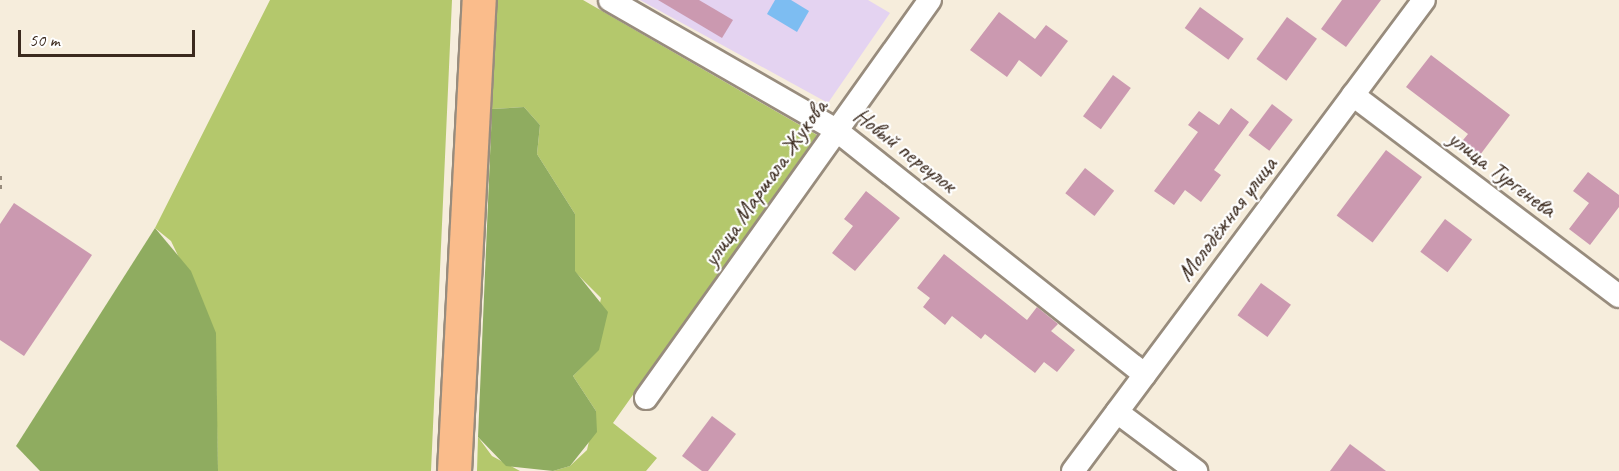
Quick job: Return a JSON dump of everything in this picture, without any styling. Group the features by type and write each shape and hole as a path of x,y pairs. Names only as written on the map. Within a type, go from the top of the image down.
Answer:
{"main road":[{"path":"454,471 479,0"}],"street":[{"name":"Новый переулок","path":"609,0 836,130 1145,375"},
{"name":"улица Маршала Жукова","path":"646,398 930,0"},
{"name":"Молодёжная улица","path":"1074,471 1424,0"},
{"name":"улица Тургенева","path":"1353,96 1619,296"},
{"path":"1118,412 1196,471"}],"path":[{"path":"0,176 0,193"}],"shaded area":[{"path":"640,0 868,0 890,13 828,103"}],"green space":[{"path":"270,0 452,0 431,471 218,471 215,333 171,241 155,228"},
{"path":"497,0 583,0 817,135 613,423 657,458 646,471 553,471 570,466 587,450 596,411 573,376 589,359 601,298 574,271 575,214 537,154 540,125 524,107 492,109"},
{"path":"524,107 540,125 537,154 575,214 575,271 608,312 599,350 573,376 596,411 597,432 570,466 553,471 506,466 478,437 492,109"},
{"path":"155,228 191,271 216,333 218,471 40,471 16,446"},
{"path":"478,437 492,456 520,471 477,471"}],"water":[{"path":"775,0 791,0 809,11 797,32 767,14"}],"building":[{"path":"658,0 699,0 733,20 722,38"},
{"path":"1342,0 1381,0 1346,47 1321,29"},
{"path":"1200,7 1244,39 1228,60 1185,28"},
{"path":"999,12 1035,39 1046,25 1068,41 1041,77 1019,60 1007,77 970,50"},
{"path":"1287,17 1317,39 1286,81 1256,59"},
{"path":"1431,55 1510,115 1477,159 1459,145 1468,134 1406,87"},
{"path":"1113,75 1131,88 1101,129 1083,116"},
{"path":"1272,104 1293,120 1269,151 1249,135"},
{"path":"1231,108 1249,122 1214,170 1221,175 1201,202 1185,190 1174,205 1154,191 1198,132 1188,125 1199,111 1219,125"},
{"path":"1386,150 1422,177 1373,243 1337,215"},
{"path":"1085,168 1114,191 1094,216 1065,193"},
{"path":"1588,172 1619,195 1619,207 1590,245 1569,229 1589,203 1573,191"},
{"path":"866,191 900,218 855,271 832,253 853,226 844,219"},
{"path":"14,203 92,255 24,356 0,340 0,224"},
{"path":"1445,219 1472,239 1447,272 1420,252"},
{"path":"944,254 1027,320 1037,307 1058,324 1051,331 1075,350 1057,372 1044,362 1035,373 985,334 981,339 952,316 945,325 923,307 930,298 917,288"},
{"path":"1261,283 1291,305 1267,337 1237,315"},
{"path":"712,416 736,434 708,471 702,471 682,456"},
{"path":"1350,444 1386,471 1330,471"}]}
